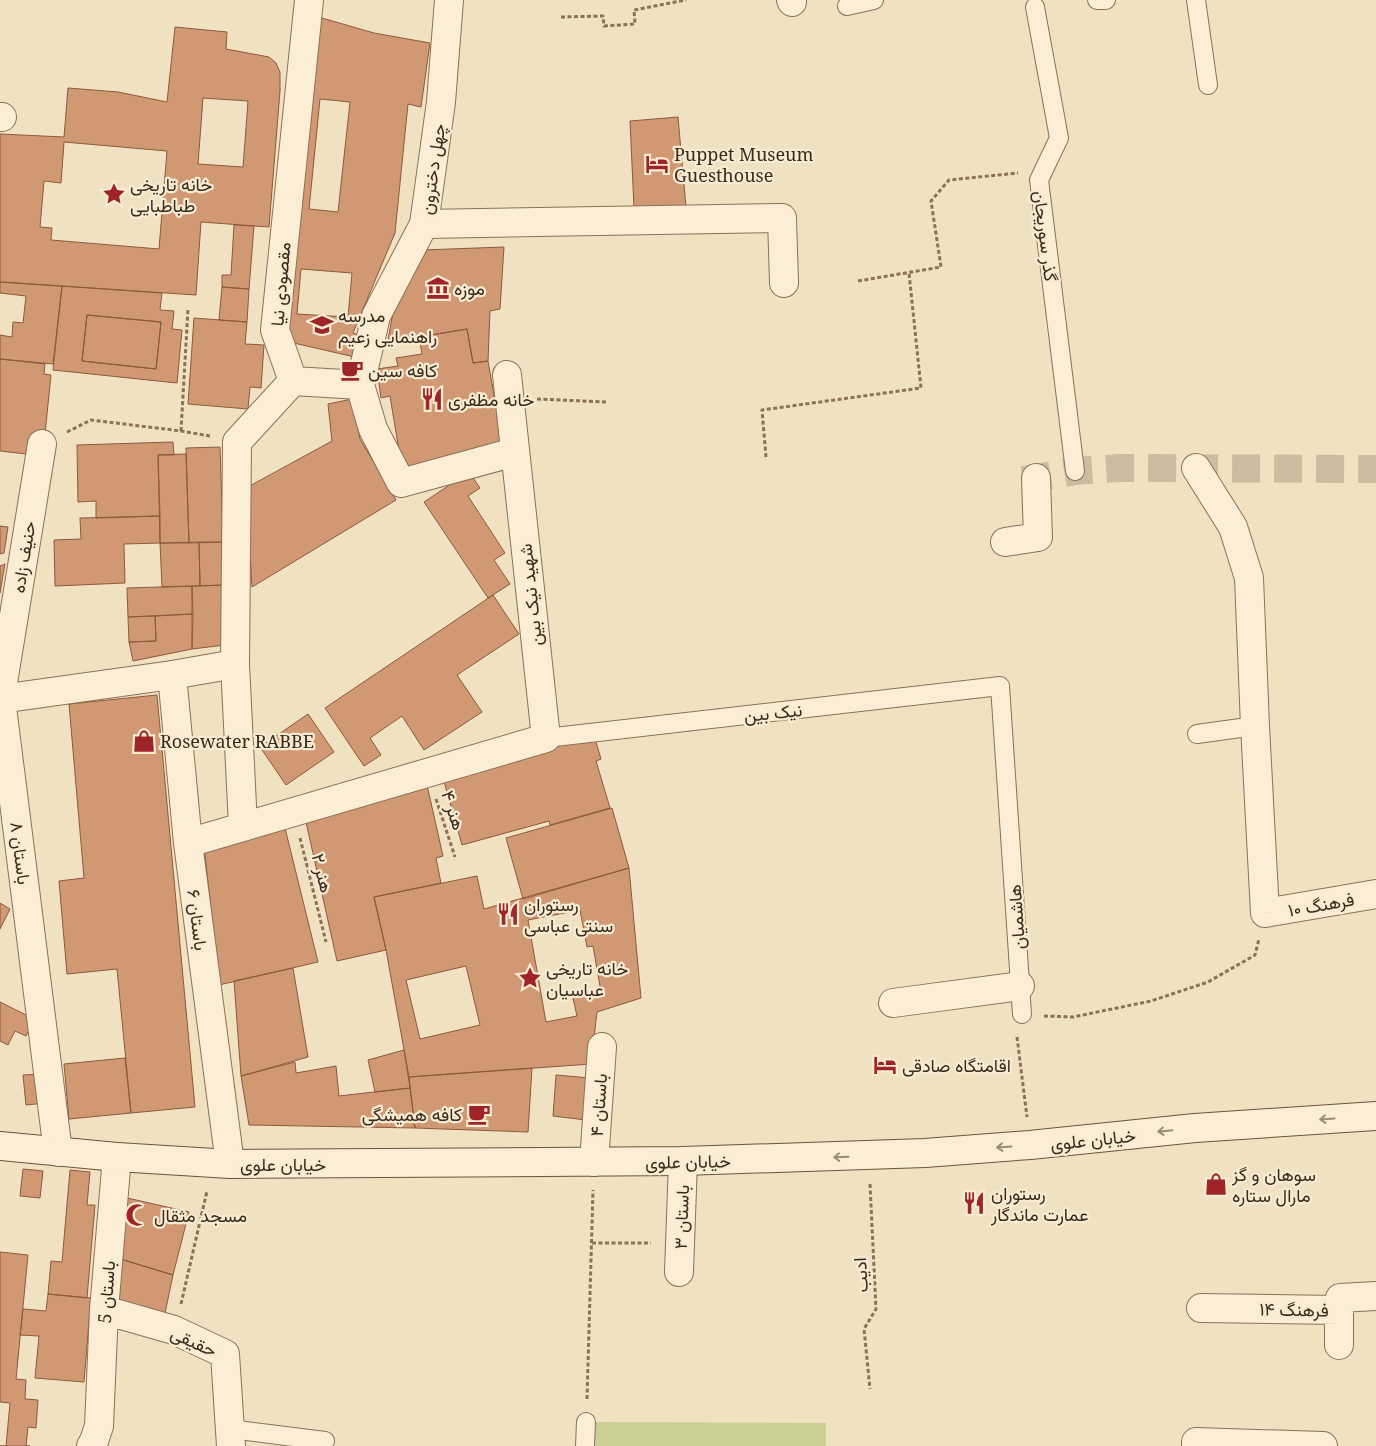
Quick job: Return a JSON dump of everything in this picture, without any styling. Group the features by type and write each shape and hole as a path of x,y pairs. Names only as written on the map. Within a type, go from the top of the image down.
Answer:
{"street":[{"name":"مقصودی نیا","path":"293,380 275,330 310,0"},
{"name":"چهل دخترون","path":"360,384 376,316 424,224 441,102 449,0"},
{"path":"424,224 782,218 784,283"},
{"path":"243,826 235,664 237,442 293,380 360,384 373,429 401,483 514,452"},
{"name":"شهید نیک بین","path":"508,386 546,738"},
{"name":"حنیف زاده","path":"1,700 42,444"},
{"path":"1196,468 1233,527 1249,578 1265,914"},
{"path":"1005,542 1038,537 1036,478"},
{"path":"1,700 172,676 235,664"},
{"name":"باستان ۶","path":"172,676 221,1164"},
{"name":"باستان ۸","path":"1,700 58,1152"},
{"path":"188,843 546,738"},
{"name":"فرهنگ ۱۰","path":"1265,914 1376,894"},
{"path":"893,1003 1020,986"},
{"name":"باستان ۴","path":"594,1162 602,1047"},
{"name":"خیابان علوی","path":"0,1146 221,1164 683,1162 869,1156 1030,1145 1195,1128 1376,1116"},
{"name":"باستان 5","path":"95,1436 117,1157"},
{"name":"باستان ۳","path":"679,1272 683,1162"},
{"name":"فرهنگ ۱۴","path":"1201,1308 1339,1310 1340,1298 1376,1296"},
{"name":"حقیقی","path":"104,1310 174,1330 225,1354 230,1438"},
{"path":"1339,1310 1339,1345"},
{"path":"1196,1446 1196,1442 1323,1446"}],"lane":[{"path":"847,6 874,0"},
{"path":"1097,0 1106,0"},
{"path":"1196,0 1208,85"},
{"name":"گذر سوریجان","path":"1035,7 1059,138 1039,180 1075,471"},
{"name":"نیک بین","path":"546,738 1000,686"},
{"name":"هاشمیان","path":"1000,686 1022,1014"},
{"path":"1197,734 1255,726"},
{"path":"585,1446 586,1422"},
{"path":"230,1438 325,1442"}],"path":[{"path":"561,17 603,16 604,26 634,24 634,10 686,0"},
{"path":"858,282 941,267 931,201 950,180 1043,170"},
{"path":"766,457 762,410 921,388 909,273"},
{"path":"181,430 188,309"},
{"path":"508,386 606,402"},
{"path":"42,444 91,420 181,430 237,442"},
{"name":"هنر ۴","path":"427,772 455,856"},
{"name":"هنر ۲","path":"293,811 326,942"},
{"path":"1030,1145 1016,1028 1022,1014 1073,1017 1151,1001 1208,982 1255,955 1265,914"},
{"name":"ادیب","path":"869,1156 876,1309 864,1329 870,1389"},
{"path":"586,1422 594,1162"},
{"path":"174,1330 221,1164"},
{"path":"592,1243 652,1242"}],"green space":[{"path":"586,1422 826,1423 826,1446 585,1446"}],"building":[{"path":"315,16 374,33 430,43 421,107 408,104 395,233 353,333 365,337 359,358 285,341","holes":["320,99 350,102 338,212 309,209","301,269 352,273 348,317 297,314"]},
{"path":"175,27 227,32 226,49 269,57 276,63 280,72 280,91 269,227 201,222 196,295 0,282 0,134 64,137 68,88 118,92 167,102","holes":["203,98 248,101 243,167 198,164","64,142 167,151 159,249 51,240 52,228 40,227 44,181 61,183"]},
{"name":"Puppet Museum Guesthouse","path":"678,117 686,207 634,208 630,121"},
{"path":"234,225 254,226 249,289 222,287 222,275 231,275"},
{"path":"504,247 500,309 490,311 488,361 473,363 467,329 388,340 398,285 422,250"},
{"path":"0,282 62,286 53,364 0,359 0,335 12,337 13,322 23,323 26,296 0,293"},
{"path":"62,286 162,293 160,310 174,311 172,329 182,330 177,383 53,370","holes":["87,315 161,322 156,369 82,361"]},
{"path":"222,287 249,289 247,322 219,320"},
{"path":"87,315 161,322 156,369 82,361"},
{"path":"194,318 247,322 245,344 264,345 261,388 250,387 248,409 188,404"},
{"path":"467,329 473,363 488,361 504,452 402,469 390,396 381,398 377,369 398,366 396,358 422,354 419,337"},
{"path":"0,359 45,364 44,374 51,375 45,434 35,455 0,451"},
{"path":"352,399 360,439 396,500 252,587 246,488 332,441 328,404"},
{"path":"173,442 174,455 158,455 160,516 96,518 96,501 78,502 77,445"},
{"path":"220,447 223,542 189,543 186,448"},
{"path":"186,454 189,543 160,543 158,455"},
{"path":"469,472 480,488 468,496 505,553 494,560 510,584 488,598 424,502"},
{"path":"160,516 160,543 124,544 125,583 55,586 54,540 81,539 80,518"},
{"path":"0,526 8,527 4,553 0,554"},
{"path":"199,542 200,586 162,587 160,543"},
{"path":"199,542 223,542 224,585 200,586"},
{"path":"5,564 0,593 0,566"},
{"path":"224,585 225,645 192,649 192,586"},
{"path":"192,586 193,614 128,617 127,588"},
{"path":"493,595 519,634 457,675 482,712 424,750 402,716 370,738 381,755 364,766 325,708"},
{"path":"193,614 192,649 133,661 129,642 156,641 155,616"},
{"path":"155,616 156,641 129,642 128,617"},
{"path":"157,695 195,1107 131,1113 117,969 67,974 59,881 84,878 69,704"},
{"path":"308,714 334,752 286,785 260,747"},
{"path":"594,735 601,759 596,761 610,808 550,825 549,821 462,845 443,778"},
{"path":"427,785 443,856 436,858 441,883 374,897 386,950 337,961 304,813"},
{"path":"612,808 629,868 523,899 506,838"},
{"path":"283,820 318,962 219,985 204,845"},
{"path":"629,868 641,998 597,1012 591,1064 409,1077 386,950 374,897 477,876 484,909","holes":["580,910 587,947 593,946 601,992 573,998 577,1016 546,1022 528,920","466,966 480,1025 420,1039 406,980"]},
{"path":"0,903 10,909 0,929"},
{"path":"293,968 308,1057 241,1076 234,981"},
{"path":"0,1002 34,1019 26,1036 15,1031 8,1045 0,1041"},
{"path":"404,1050 410,1088 375,1092 368,1060"},
{"path":"125,1058 131,1113 69,1119 64,1064"},
{"path":"295,1062 296,1073 336,1066 339,1096 410,1088 415,1128 249,1125 241,1076"},
{"path":"532,1068 528,1132 415,1128 409,1077"},
{"path":"42,1074 45,1103 26,1105 23,1075"},
{"path":"556,1075 590,1078 586,1120 553,1116"},
{"path":"23,1169 43,1171 40,1198 20,1196"},
{"path":"70,1170 90,1172 87,1205 95,1205 87,1298 48,1294 51,1261 62,1262"},
{"path":"123,1197 189,1212 173,1275 114,1257"},
{"path":"0,1252 28,1255 16,1379 26,1380 25,1399 38,1400 36,1428 28,1427 26,1446 6,1446 10,1403 0,1402"},
{"path":"114,1257 173,1275 164,1318 111,1300"},
{"path":"48,1294 91,1298 84,1382 35,1378 39,1336 20,1335 23,1309 46,1311"}],"tunnel":[{"path":"1023,480 1075,471 1119,468 1376,469"}],"place":[{"name":"Puppet Museum Guesthouse","path":"657,164"},
{"name":"خانه تاریخی طباطبایی","path":"114,194"},
{"name":"موزه","path":"438,288"},
{"name":"مدرسه راهنمایی زعیم","path":"322,325"},
{"name":"کافه سین","path":"352,370"},
{"name":"خانه مظفری","path":"432,399"},
{"name":"Rosewater RABBE","path":"144,741"},
{"name":"رستوران سنتی عباسی","path":"508,914"},
{"name":"خانه تاریخی عباسیان","path":"530,978"},
{"name":"اقامتگاه صادقی","path":"885,1065"},
{"name":"کافه همیشگی","path":"479,1114"},
{"name":"سوهان و گز مارال ستاره","path":"1216,1184"},
{"name":"رستوران عمارت ماندگار","path":"974,1203"},
{"name":"مسجد مثقال","path":"137,1215"}]}
